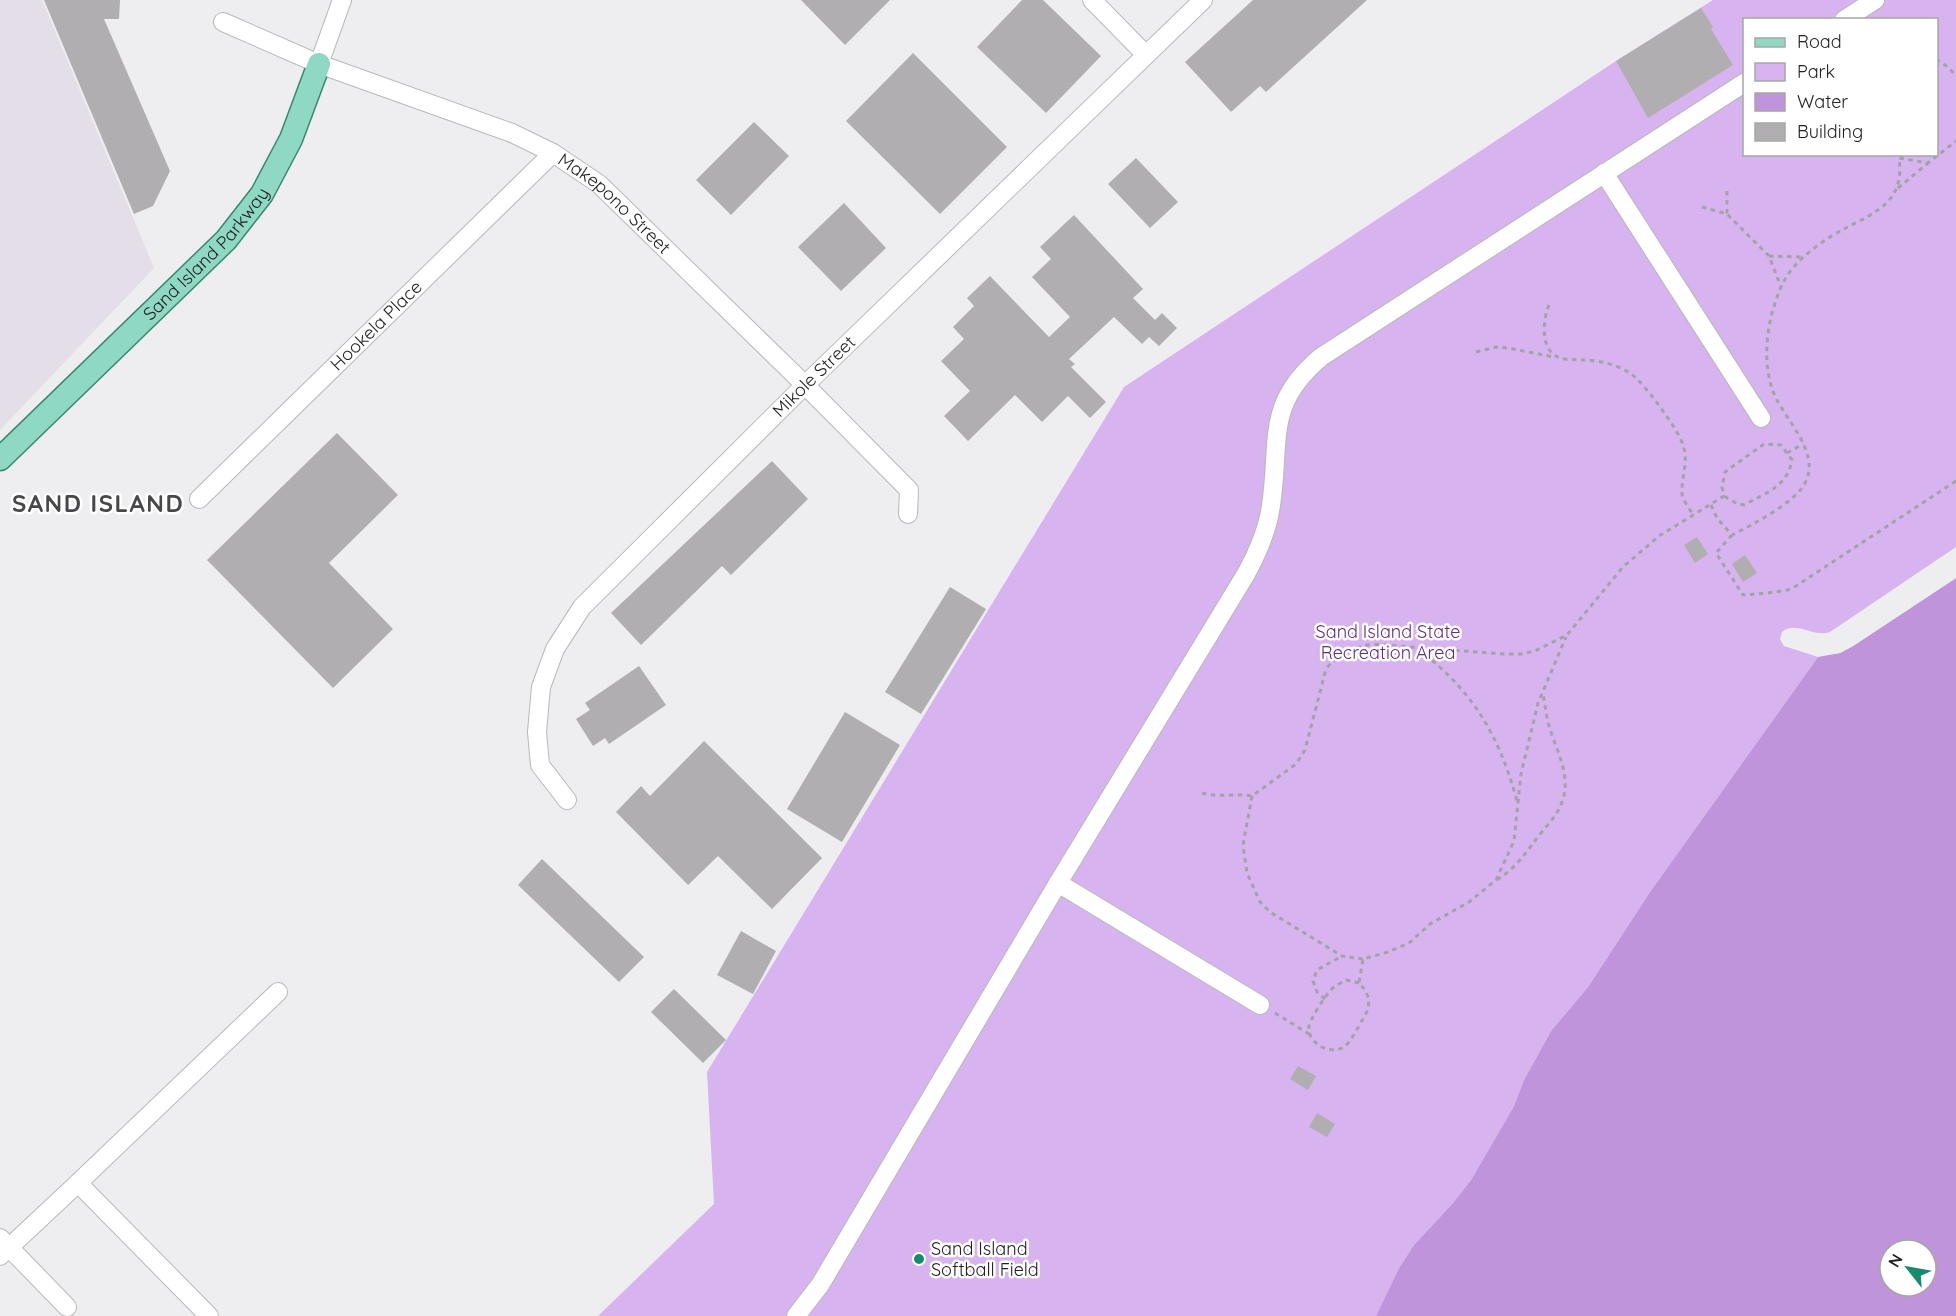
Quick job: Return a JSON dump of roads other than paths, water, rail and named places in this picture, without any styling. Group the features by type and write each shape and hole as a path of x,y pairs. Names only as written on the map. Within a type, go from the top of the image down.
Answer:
{"main road":[{"name":"Sand Island Parkway","path":"0,459 226,240 262,194 286,148 319,64"}],"street":[{"name":"Sand Island Parkway","path":"319,64 342,0"},
{"path":"1092,0 1146,55"},
{"name":"Mikole Street","path":"567,800 540,765 537,732 541,687 555,649 582,607 805,385 1203,0"},
{"path":"1847,18 1875,0"},
{"name":"Makepono Street","path":"223,22 319,64 512,133 553,153 599,184 909,490 908,514"},
{"path":"796,1316 820,1285 1058,883 1205,644 1254,559 1271,507 1275,443 1280,414 1292,388 1301,376 1320,357 1743,84"},
{"name":"Hookela Place","path":"199,499 553,153"},
{"path":"1604,173 1761,418"},
{"path":"1058,883 1260,1005"},
{"path":"67,1307 3,1247 78,1183 278,992"},
{"path":"78,1183 209,1316"}],"water":[{"path":"1956,578 1956,1316 1376,1316 1399,1268 1414,1245 1471,1180 1514,1106 1524,1080 1551,1031 1588,987 1650,892 1818,657 1840,653"}],"place":[{"name":"Sand Island Softball Field","path":"919,1259"}],"district":[{"name":"SAND ISLAND","path":"98,504"}],"park label":[{"name":"Sand Island State Recreation Area","path":"1388,642"}]}
